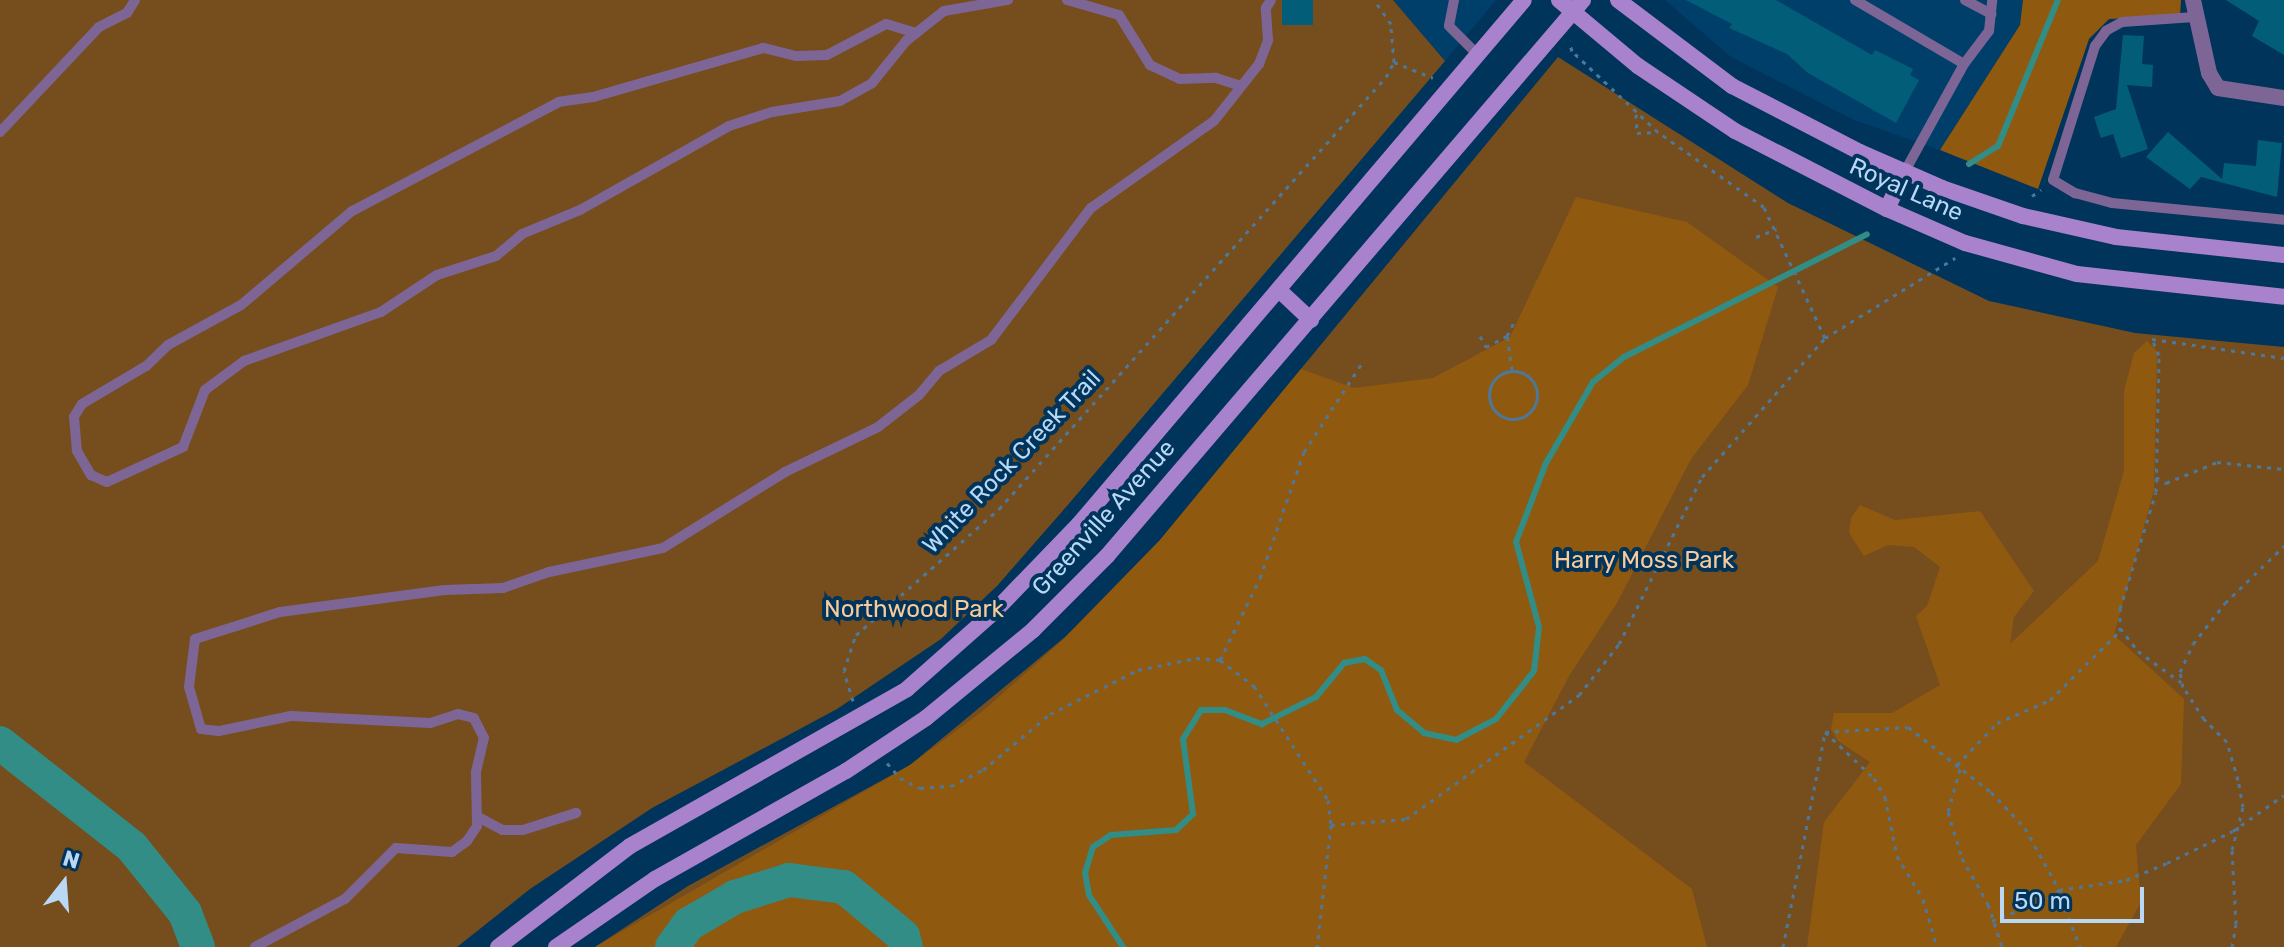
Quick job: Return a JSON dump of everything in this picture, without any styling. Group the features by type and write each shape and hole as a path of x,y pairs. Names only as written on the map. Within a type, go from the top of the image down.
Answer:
{"main road":[{"name":"Greenville Avenue","path":"498,947 630,846 907,689 1037,570 1524,0"},
{"name":"Royal Lane","path":"1559,0 1578,6 1638,66 1735,131 1887,209 1965,243 2077,274 2284,297"},
{"name":"Royal Lane","path":"1618,0 1732,86 1905,171 2023,216 2116,237 2284,255"},
{"name":"Greenville Avenue","path":"556,947 655,879 846,771 926,718 1078,587 1311,320 1578,6"},
{"path":"1887,209 1905,171"},
{"path":"1279,290 1311,320"}],"street":[{"path":"2193,0 2194,17 2218,88 2284,98"}],"lane":[{"path":"0,132 99,27 127,13 135,0"},
{"path":"916,33 886,24 827,55 796,56 763,48 593,97 559,102 352,211 241,305 168,345 146,366 82,404 74,417 77,451 91,475 107,482 183,447 205,390 244,361 381,312 437,275 496,256 522,234 580,210 729,126 772,112 840,101 872,83 916,33 944,11 1008,0"},
{"path":"1067,0 1119,15 1150,65 1180,79 1216,78 1238,85"},
{"path":"255,947 345,899 396,848 452,852 467,841 478,817 476,772 484,738 474,718 458,714 430,723 291,716 219,731 201,729 189,687 195,639 280,612 445,590 503,588 549,572 663,548 785,472 878,427 919,395 939,371 991,340 1091,208 1187,144 1214,121 1238,85 1259,64 1268,40 1266,8 1271,0"},
{"path":"1454,0 1449,26 1477,54"},
{"path":"1855,0 1964,64"},
{"path":"1965,0 1991,14"},
{"path":"1905,171 1964,64 1989,31 1992,0"},
{"path":"2194,17 2122,22 2106,31 2095,46 2053,180 2075,193 2112,203 2284,220"},
{"path":"478,817 502,830 523,830 576,813"}],"path":[{"path":"1374,0 1391,24 1394,62 1433,78"},
{"path":"1571,43 1572,51 1658,132 1751,195 1777,229 1825,338"},
{"name":"White Rock Creek Trail","path":"855,705 844,671 856,635 999,509 1373,94 1394,62"},
{"path":"1636,112 1637,133 1658,132"},
{"path":"1756,237 1777,229"},
{"path":"1331,825 1406,819 1579,695 1619,644 1702,477 1825,338 1956,257"},
{"path":"1512,371 1507,336 1515,320"},
{"path":"1480,336 1486,347 1507,336"},
{"path":"2002,947 1979,885 1962,858 1948,812 1959,766 1997,723 2050,700 2116,639 2120,628 2120,609 2156,492 2159,355 2152,339 2284,358"},
{"path":"1220,660 1260,578 1304,452 1364,360"},
{"path":"1512,371 1522,372 1535,387 1534,407 1518,418 1499,415 1489,398 1494,379 1512,371"},
{"path":"2156,492 2166,483 2208,462 2284,469"},
{"path":"2156,477 2166,483"},
{"path":"2182,683 2185,660 2202,631 2249,574 2284,546"},
{"path":"2120,628 2138,651 2182,683 2232,752 2243,807 2232,850 2236,924 2232,947"},
{"path":"883,755 900,778 920,788 951,786 983,770 1050,714 1138,670 1196,658 1220,660 1254,686 1295,743 1328,800 1331,825 1317,947"},
{"path":"1825,732 1908,727 1959,766 2025,828 2059,892 2080,947"},
{"path":"1783,947 1825,732"},
{"path":"1825,732 1874,778 1885,797 1897,856 1923,899 1937,947"},
{"path":"1992,921 2059,892 2126,880 2239,826 2284,795"}],"shaded area":[{"path":"1393,0 1496,0 1445,61"},
{"path":"1665,0 2023,0 2020,25 1940,150 1854,120 1731,57"},
{"path":"2023,0 2181,0 2180,16 2109,19 2089,39 2038,189 1940,150 2020,25"},
{"path":"1576,197 1687,222 1778,287 1748,385 1691,459 1617,603 1569,676 1524,762 1692,889 1707,947 595,947 910,765 984,710 1066,637 1160,540 1301,369 1354,388 1433,378 1510,337"},
{"path":"2147,341 2157,351 2154,490 2114,635 2184,699 2181,784 2136,845 2141,902 2116,947 1807,947 1824,822 1870,762 1838,741 1831,729 1834,713 1892,713 1940,685 1916,616 1927,606 1940,567 1914,547 1888,545 1864,556 1849,533 1851,518 1860,505 1895,520 1980,511 2034,591 2014,617 2010,644 2098,561 2124,471 2124,391 2134,353"}],"green space":[{"name":"Northwood Park","path":"0,0 1393,0 1445,61 1067,506 997,586 941,639 837,709 652,808 530,889 457,947 0,947"},
{"name":"Harry Moss Park","path":"1558,57 1788,203 1989,301 2135,333 2284,347 2284,947 595,947 688,886 910,765 1065,637 1160,540"}],"building":[{"path":"1282,0 1313,0 1313,25 1282,25"},
{"path":"1686,0 1776,0 1872,55 1875,50 1913,69 1910,75 1919,80 1896,123 1808,73 1787,54 1729,28 1732,24"},
{"path":"2226,0 2284,0 2284,55 2252,36 2259,21"},
{"path":"2123,35 2144,36 2142,64 2153,65 2152,87 2127,85 2148,149 2121,158 2113,134 2101,138 2094,117 2116,109"},
{"path":"2168,132 2222,179 2224,163 2256,166 2258,140 2282,143 2277,197 2201,177 2190,189 2146,157"}],"waterway":[{"path":"1969,164 1998,146 2058,0"},
{"path":"1123,947 1089,895 1085,873 1093,847 1111,835 1176,830 1193,814 1183,739 1201,710 1225,710 1262,724 1316,697 1344,663 1365,659 1381,670 1397,710 1424,733 1456,740 1496,719 1534,671 1539,627 1516,542 1546,463 1593,382 1624,357 1867,234"},
{"path":"0,743 132,847 185,913 198,947"},
{"path":"672,947 689,924 735,897 789,880 844,887 903,936 906,947"}]}
